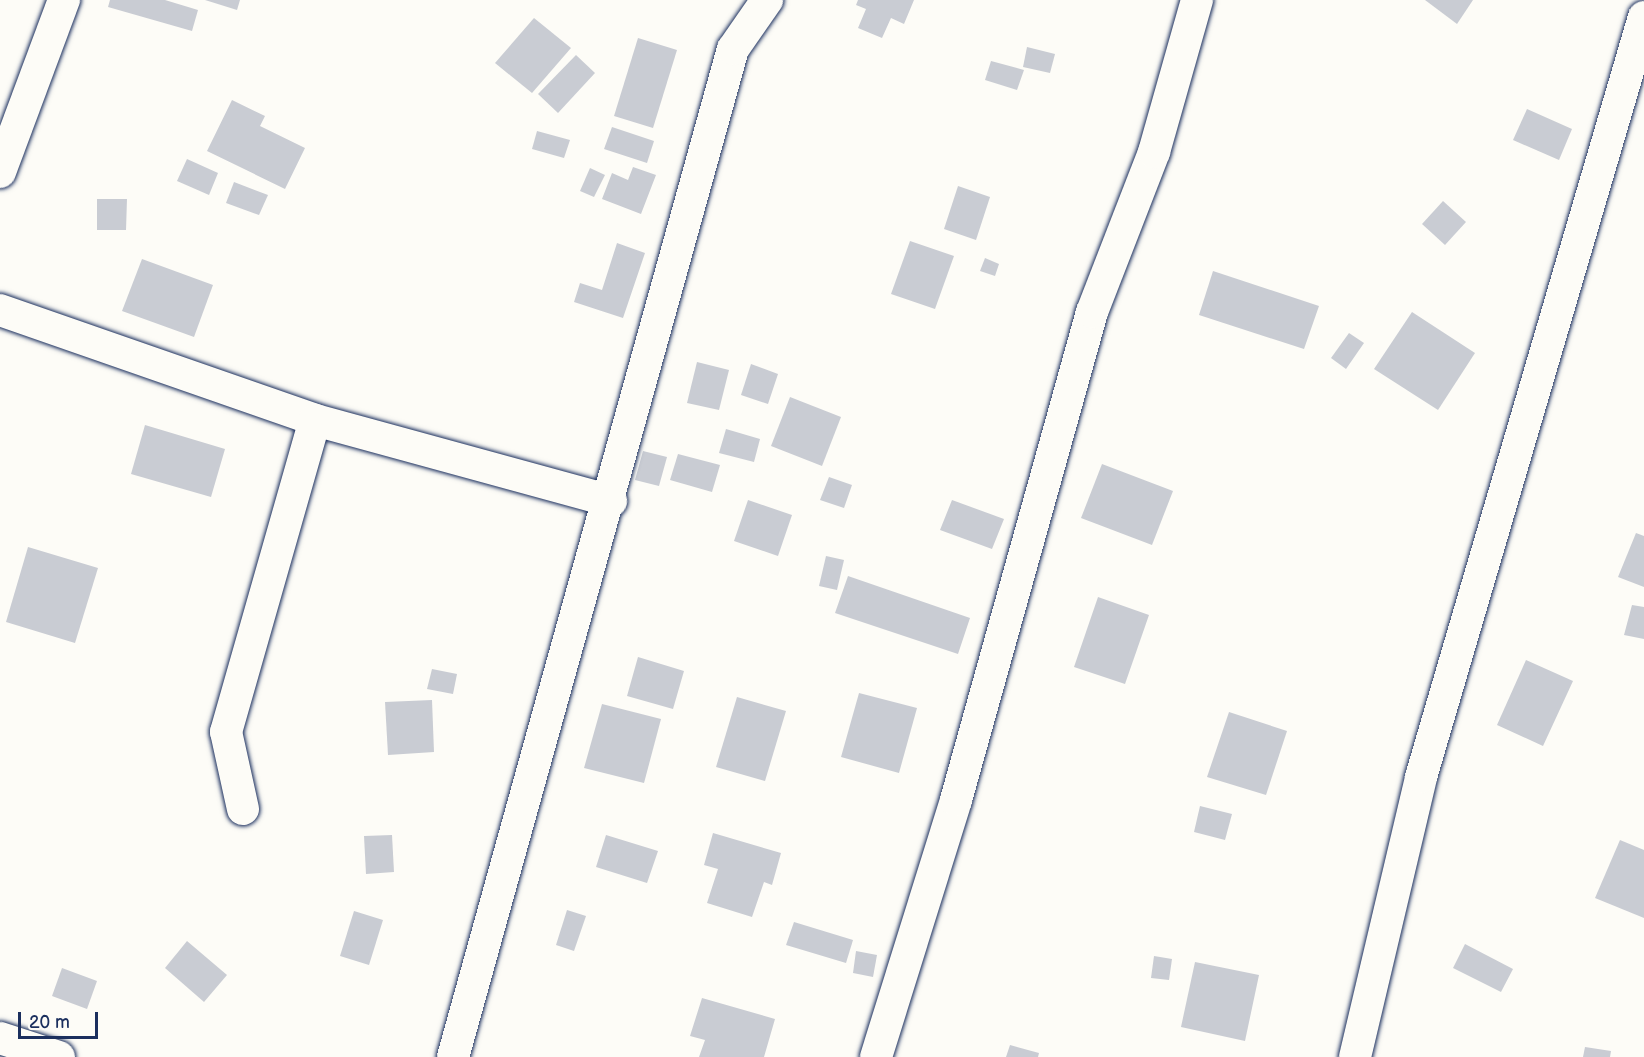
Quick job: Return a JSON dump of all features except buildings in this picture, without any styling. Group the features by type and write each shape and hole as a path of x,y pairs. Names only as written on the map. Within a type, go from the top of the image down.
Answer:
{"street":[{"path":"0,172 64,0"},
{"path":"453,1057 611,501 733,49 767,0"},
{"path":"876,1057 956,800 1092,312 1154,152 1197,0"},
{"path":"1355,1057 1421,777 1644,17"},
{"path":"0,310 315,420 611,501"},
{"path":"243,809 226,732 315,420"},
{"path":"0,1038 59,1057"}]}
